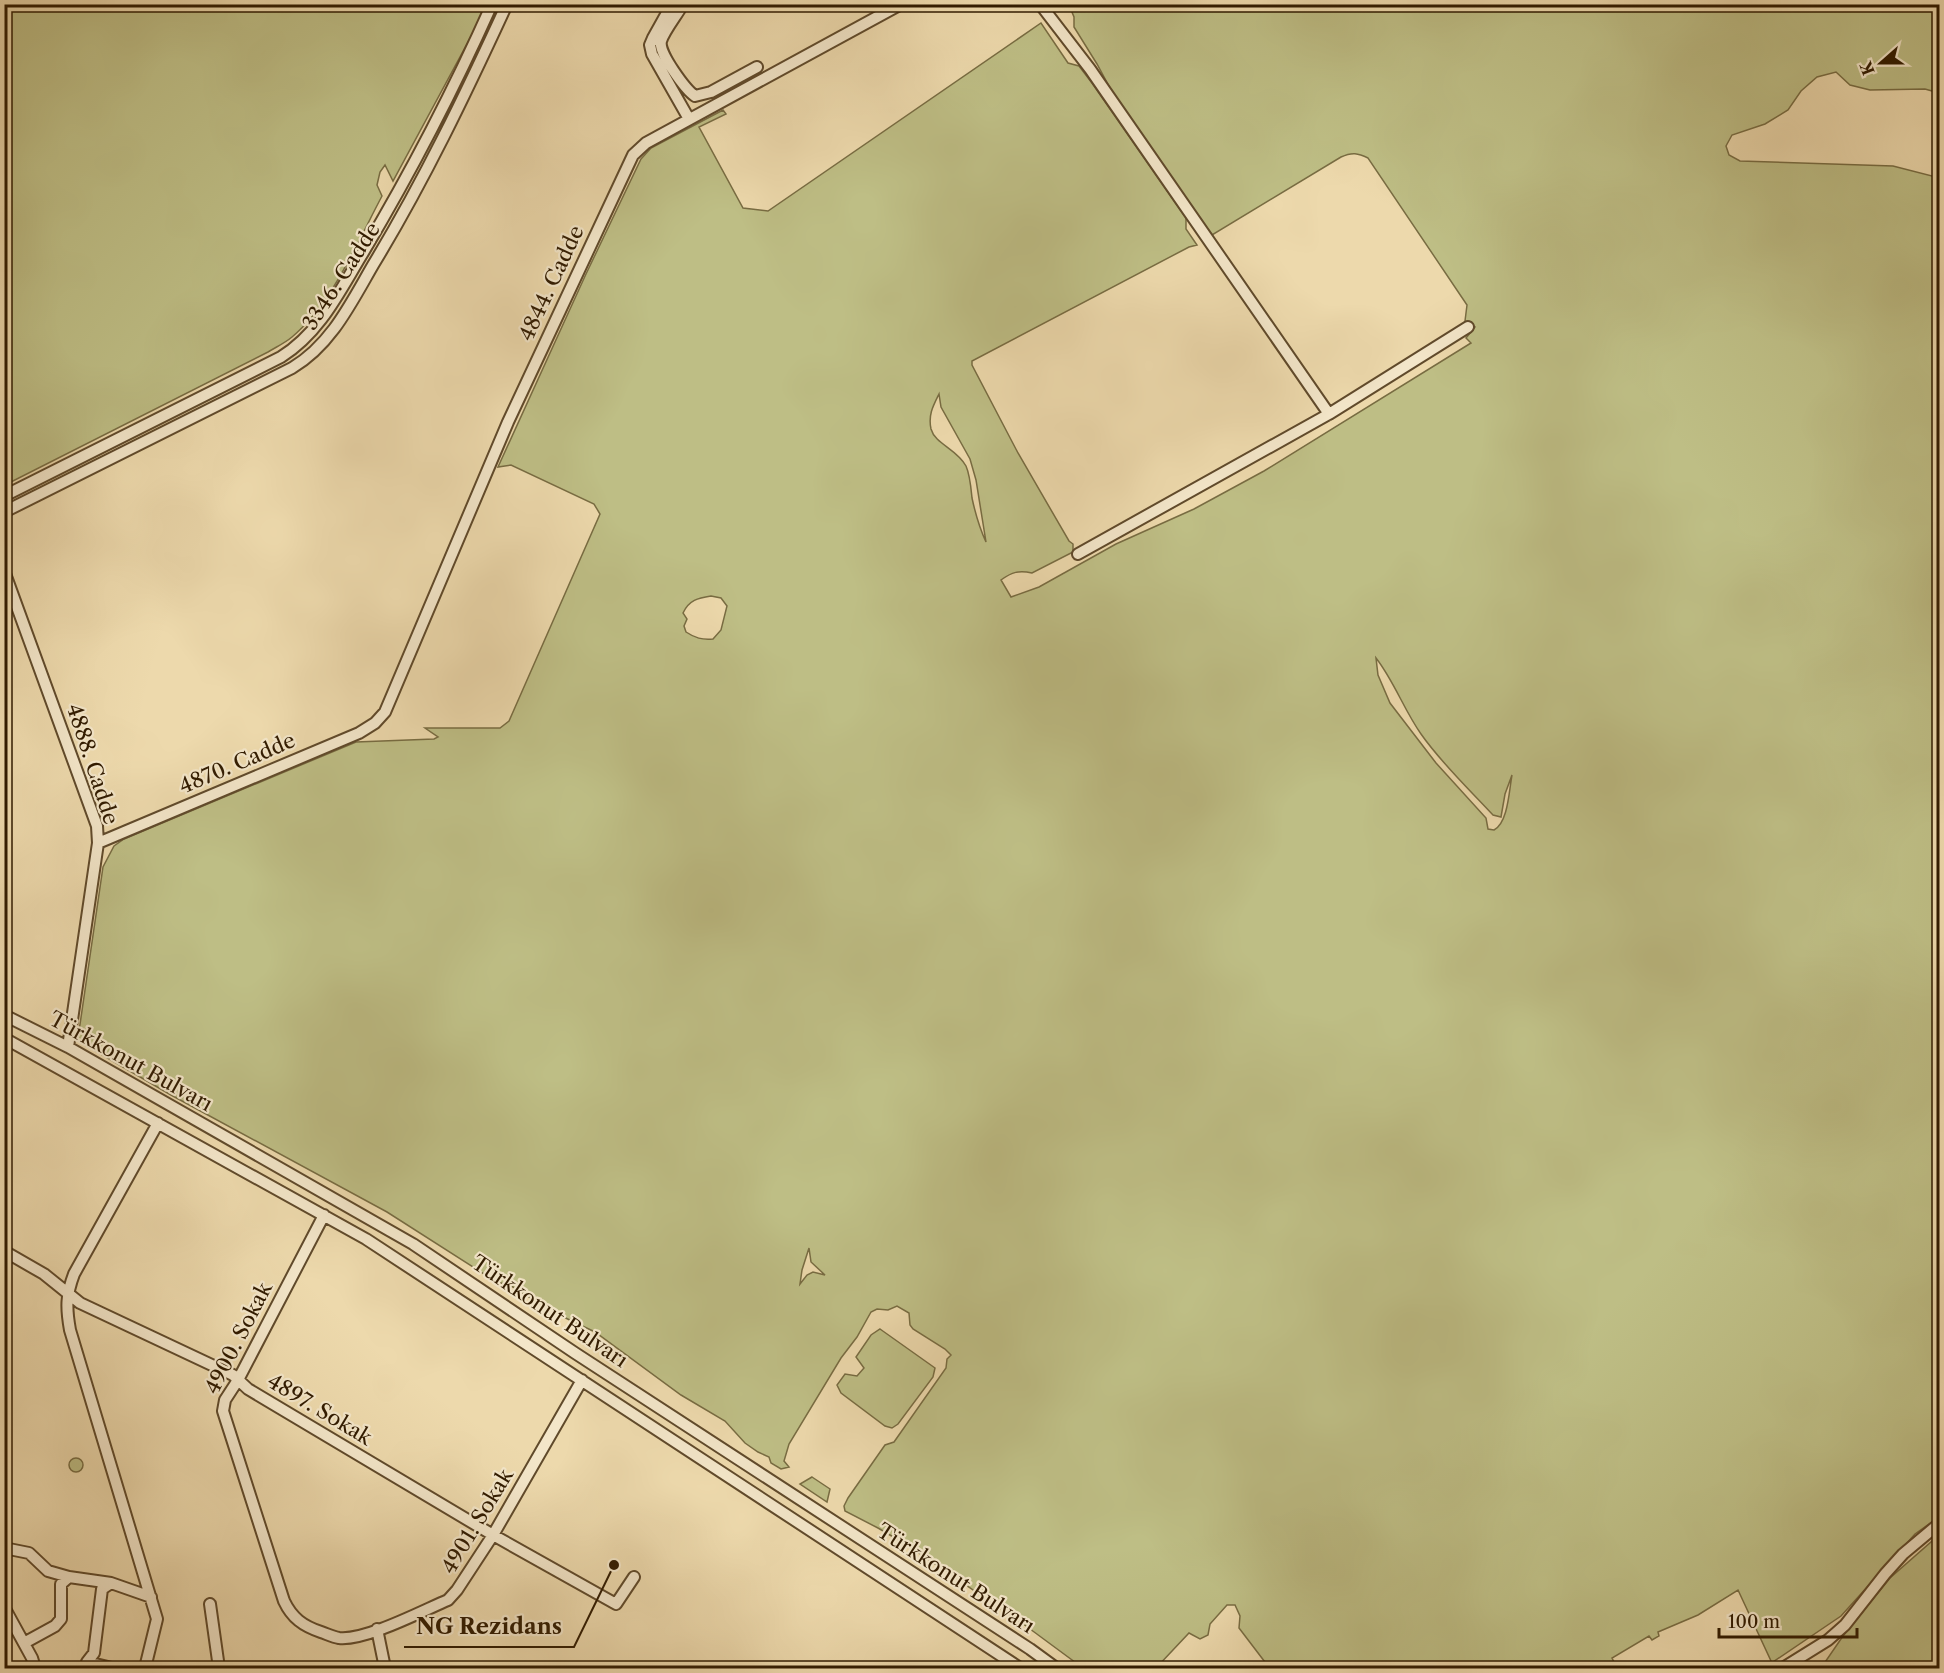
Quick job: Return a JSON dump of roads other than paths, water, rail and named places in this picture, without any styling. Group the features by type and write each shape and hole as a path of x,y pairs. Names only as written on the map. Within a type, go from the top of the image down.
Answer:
{"street":[{"name":"3346. Cadde","path":"4,496 281,357 311,333 325,316 395,199 468,58 492,4"},
{"name":"3346. Cadde","path":"4,512 292,368 317,350 340,322 405,212 482,60 507,4"},
{"path":"672,4 650,45 652,54 689,119"},
{"path":"683,4 661,42 662,51 688,92 695,96 711,92 757,67"},
{"name":"4844. Cadde","path":"385,712 508,422 633,155 646,143 902,4"},
{"path":"1040,4 1090,69 1329,414"},
{"path":"1078,554 1329,414 1468,327"},
{"name":"4888. Cadde","path":"4,571 96,820 98,843 68,1047"},
{"name":"4870. Cadde","path":"98,843 359,733 375,723 385,712"},
{"name":"Türkkonut Bulvarı","path":"4,1015 68,1047 413,1244 575,1353 1056,1668"},
{"name":"Türkkonut Bulvarı","path":"4,1038 324,1215 400,1261 1020,1668"},
{"path":"145,1668 157,1619 70,1330 67,1292 85,1252 158,1123"},
{"name":"4900. Sokak","path":"258,1519 223,1411 225,1400 238,1380 324,1215"},
{"name":"4897. Sokak","path":"4,1251 44,1274 80,1303 233,1375 248,1389 493,1535 616,1604 634,1576"},
{"name":"4901. Sokak","path":"258,1519 284,1601 296,1619 310,1629 339,1638 360,1635 448,1600 493,1535 582,1380"},
{"path":"1783,1668 1827,1640 1845,1625 1897,1560 1940,1523"},
{"path":"4,1548 29,1553 48,1571 69,1577 111,1583 151,1597"},
{"path":"24,1643 55,1626 61,1619 61,1584 69,1577"},
{"path":"111,1583 102,1589 94,1653 87,1662 112,1668"},
{"path":"210,1604 219,1668"},
{"path":"4,1607 35,1668"},
{"path":"377,1629 386,1668"}],"place":[{"name":"NG Rezidans","path":"614,1565"}]}
